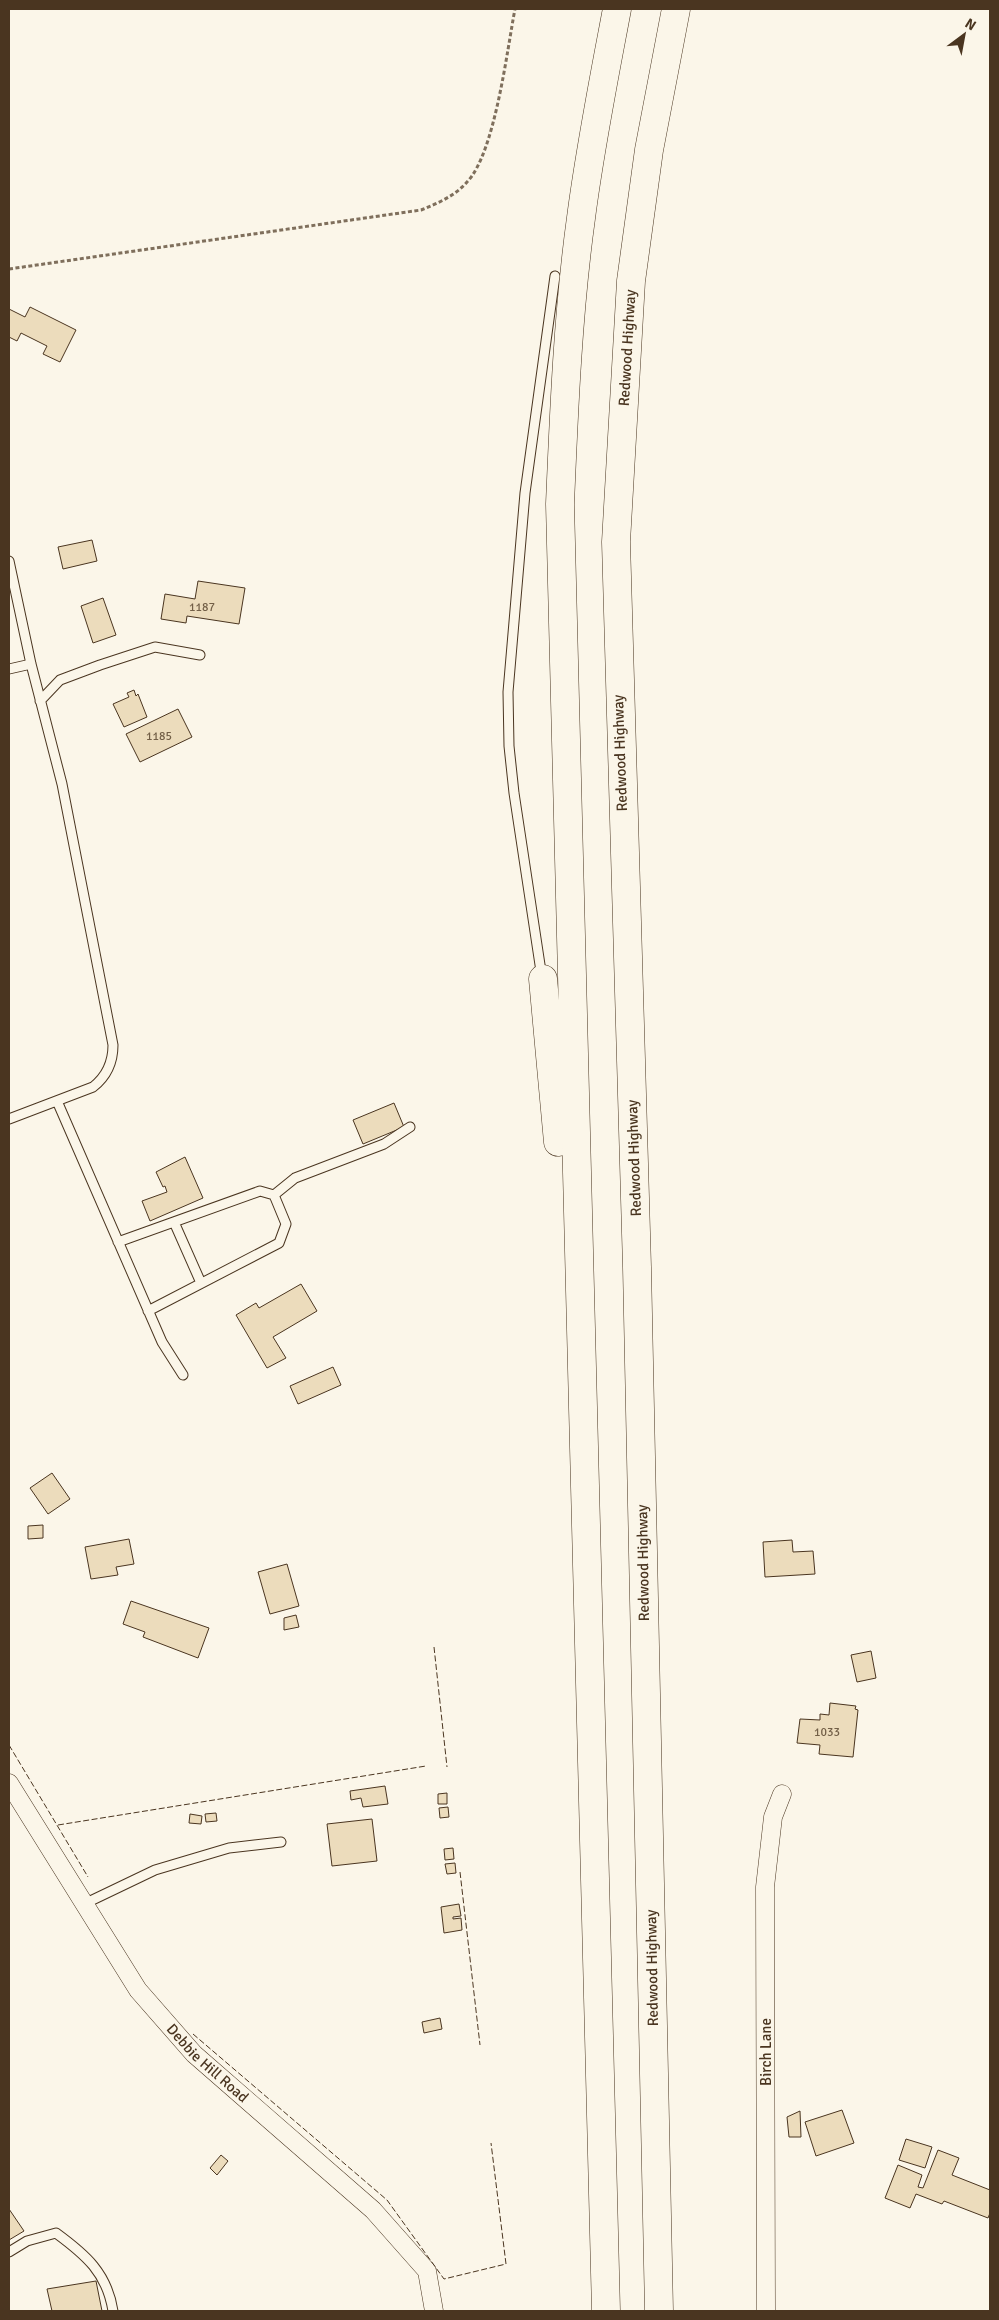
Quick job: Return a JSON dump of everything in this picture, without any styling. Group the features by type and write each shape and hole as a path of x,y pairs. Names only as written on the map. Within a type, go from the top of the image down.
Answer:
{"highway":[{"path":"606,2311 562,655 560,504 567,367 580,219 594,129 617,9"},
{"name":"Redwood Highway","path":"659,2311 638,1286 618,669 616,542 631,281 649,150 676,9"},
{"path":"555,276 594,129"},
{"path":"543,979 583,1410"}],"street":[{"name":"Debbie Hill Road","path":"9,1783 138,1990 194,2054 373,2210 427,2271 434,2311"},
{"name":"Birch Lane","path":"766,2311 765,1887 773,1817 782,1794"}],"lane":[{"path":"543,979 514,793 509,746 508,692 525,493 555,276"},
{"path":"9,561 31,664 62,784 113,1058 103,1080 93,1087 9,1119"},
{"path":"40,701 60,680 155,648 200,655"},
{"path":"9,669 31,664"},
{"path":"57,1101 162,1342 183,1375"},
{"path":"274,1195 294,1178 384,1144 410,1128"},
{"path":"118,1242 260,1191 274,1195"},
{"path":"148,1311 279,1242 286,1224 274,1195"},
{"path":"174,1222 201,1283"},
{"path":"84,1904 155,1870 229,1848 281,1842"},
{"path":"9,2252 27,2241 56,2233 87,2256 110,2292 114,2311"}],"path":[{"path":"9,269 421,210 444,200 468,182 481,159 493,123 515,9"}],"building":[{"path":"30,307 76,330 60,362 43,354 47,346 21,333 17,341 9,337 9,309 25,317"},
{"path":"92,540 97,561 63,569 58,547"},
{"path":"198,581 245,588 239,624 187,616 186,623 161,619 165,594 195,599"},
{"path":"103,598 116,635 93,643 81,606"},
{"path":"134,690 136,696 138,694 147,717 124,727 113,704 129,697 127,693"},
{"path":"178,709 192,737 140,762 126,734"},
{"path":"394,1103 404,1127 363,1144 353,1120"},
{"path":"185,1157 203,1198 150,1221 142,1201 167,1192 156,1172"},
{"path":"301,1284 317,1311 273,1337 286,1358 267,1368 236,1315 256,1303 259,1308"},
{"path":"333,1367 341,1385 298,1404 290,1386"},
{"path":"52,1473 70,1499 48,1514 30,1488"},
{"path":"43,1525 43,1538 28,1539 28,1526"},
{"path":"129,1539 134,1564 116,1567 118,1575 91,1579 85,1547"},
{"path":"792,1540 793,1552 813,1551 815,1574 765,1577 763,1542"},
{"path":"287,1564 299,1606 270,1614 258,1572"},
{"path":"131,1601 209,1628 198,1658 143,1637 145,1632 123,1624"},
{"path":"296,1615 299,1627 284,1630 284,1618"},
{"path":"871,1651 876,1678 857,1682 851,1655"},
{"path":"830,1703 856,1706 855,1709 858,1710 853,1757 819,1754 820,1745 797,1743 800,1719 820,1720 820,1714 829,1715"},
{"path":"385,1786 388,1804 363,1807 361,1798 351,1800 350,1791"},
{"path":"447,1793 447,1804 438,1804 438,1794"},
{"path":"448,1807 449,1817 440,1818 439,1808"},
{"path":"216,1813 217,1821 206,1822 205,1814"},
{"path":"190,1814 202,1816 201,1824 189,1823"},
{"path":"372,1819 377,1861 332,1866 327,1824"},
{"path":"453,1848 454,1859 445,1860 444,1849"},
{"path":"455,1863 456,1873 447,1874 445,1864"},
{"path":"459,1904 461,1916 453,1917 453,1919 461,1918 462,1930 444,1933 441,1907"},
{"path":"440,2018 442,2029 424,2033 422,2022"},
{"path":"842,2110 854,2143 816,2156 805,2122"},
{"path":"800,2111 801,2137 789,2137 787,2117"},
{"path":"906,2139 932,2147 925,2168 899,2160"},
{"path":"938,2150 959,2158 952,2175 990,2190 990,2213 988,2218 944,2201 942,2204 916,2194 910,2208 885,2198 898,2165 922,2175 918,2187 923,2188"},
{"path":"221,2155 228,2161 217,2175 210,2168"},
{"path":"9,2209 24,2231 9,2240"},
{"path":"96,2281 102,2311 52,2311 47,2289"}],"fence":[{"path":"434,1647 447,1767"},
{"path":"9,1745 88,1877"},
{"path":"58,1825 426,1766"},
{"path":"460,1872 480,2045"},
{"path":"193,2034 387,2200 444,2279 506,2264 491,2143"}]}
